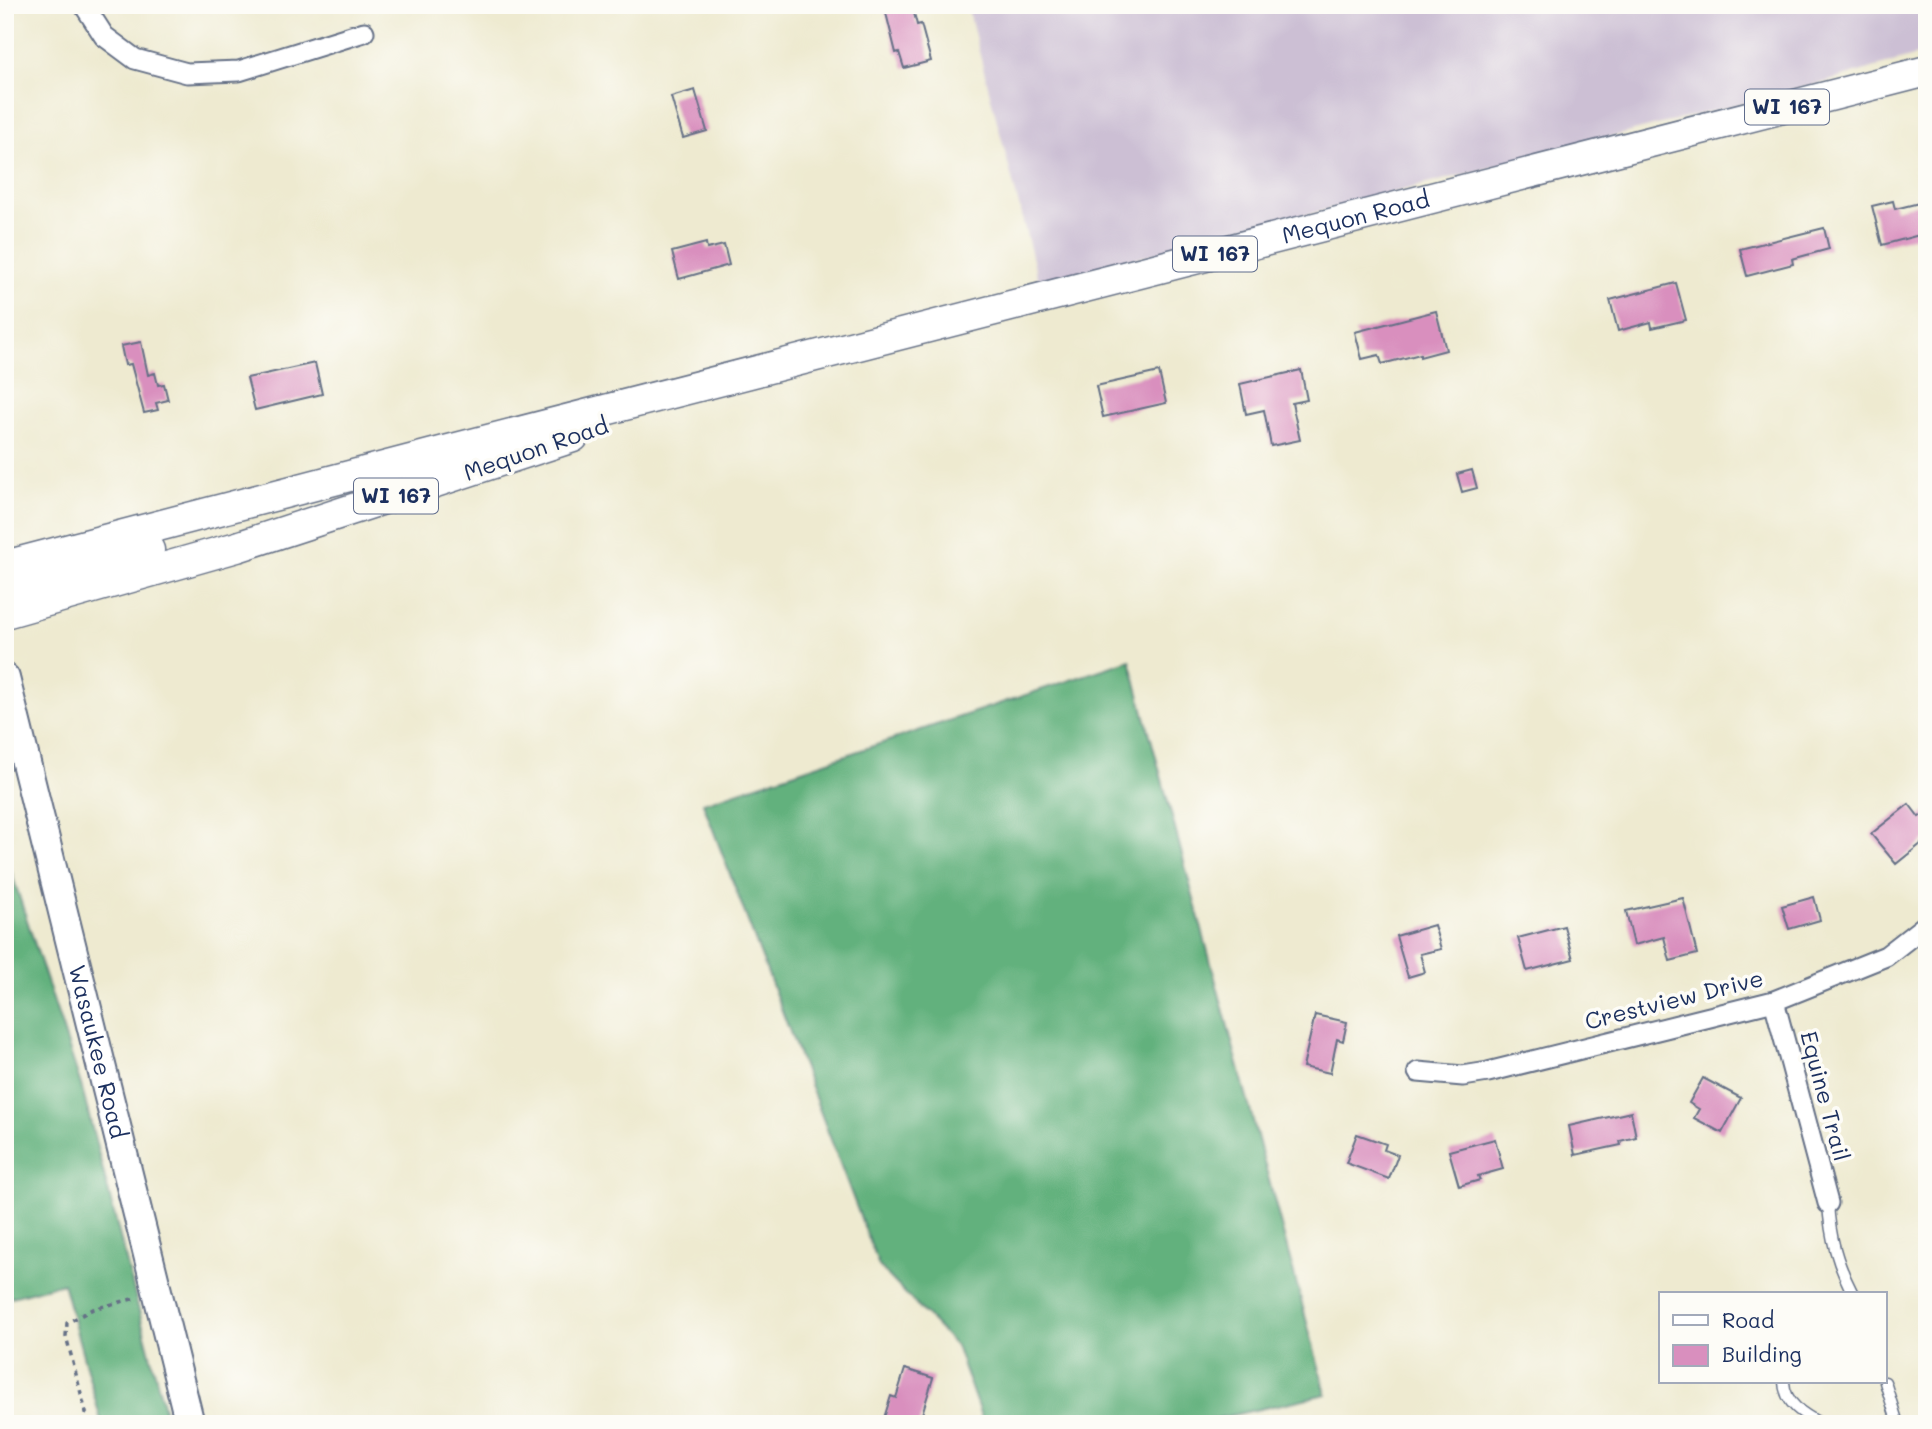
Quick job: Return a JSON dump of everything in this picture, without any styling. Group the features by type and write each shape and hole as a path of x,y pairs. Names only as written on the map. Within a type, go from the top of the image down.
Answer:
{"main road":[{"name":"Mequon Road","path":"5,566 1927,71"},
{"name":"Mequon Road","path":"5,613 237,547 362,508 783,366"},
{"path":"5,593 28,583 150,550 272,511 445,451"}],"street":[{"path":"84,5 104,36 135,59 187,73 239,71 364,32"},
{"name":"Wasaukee Road","path":"5,678 190,1424"},
{"name":"Crestview Drive","path":"1418,1072 1463,1076 1488,1072 1774,1001 1886,956 1927,924"},
{"name":"Equine Trail","path":"1774,1001 1828,1203"}],"lane":[{"path":"1828,1203 1830,1235 1848,1292"},
{"path":"1784,1384 1789,1402 1821,1424"},
{"path":"1886,1384 1898,1424"}],"path":[{"path":"89,1424 66,1336 67,1324 93,1309 158,1292"}],"shaded area":[{"path":"967,5 1927,5 1927,52 1822,83 1039,283"}],"green space":[{"path":"1130,660 1326,1394 1193,1424 984,1424 956,1346 879,1266 703,803"},
{"path":"5,853 81,1085 168,1424 102,1424 63,1283 5,1299"}],"building":[{"path":"884,5 912,5 917,25 921,24 931,61 904,68 899,52 896,53"},
{"path":"695,90 707,131 683,138 671,97"},
{"path":"1893,201 1895,209 1927,201 1927,233 1882,245 1872,206"},
{"path":"1824,228 1829,249 1792,259 1793,264 1747,276 1740,249"},
{"path":"706,243 707,249 724,245 729,265 679,279 672,252"},
{"path":"1676,283 1686,320 1652,328 1651,322 1618,331 1610,300"},
{"path":"1436,311 1446,350 1382,364 1379,355 1362,359 1355,332"},
{"path":"141,342 148,375 155,373 158,385 164,384 168,400 156,403 158,410 144,413 131,364 125,365 121,346"},
{"path":"315,363 322,394 255,410 247,378"},
{"path":"1301,370 1307,400 1292,403 1300,440 1271,446 1264,410 1246,414 1240,384"},
{"path":"1159,372 1166,403 1103,417 1096,386"},
{"path":"1472,470 1477,488 1462,492 1457,474"},
{"path":"1909,804 1919,817 1927,811 1927,839 1896,864 1871,834"},
{"path":"1814,897 1820,920 1789,929 1782,906"},
{"path":"1683,898 1697,954 1670,961 1664,937 1634,945 1626,911"},
{"path":"1434,925 1441,949 1420,954 1425,972 1408,977 1396,936"},
{"path":"1564,926 1573,959 1527,971 1518,938"},
{"path":"1315,1015 1347,1022 1343,1041 1337,1039 1330,1073 1303,1067"},
{"path":"1703,1078 1741,1098 1722,1133 1694,1118 1699,1109 1689,1103"},
{"path":"1631,1112 1636,1137 1620,1141 1621,1145 1575,1155 1569,1126"},
{"path":"1357,1134 1386,1144 1384,1150 1398,1155 1389,1179 1346,1163"},
{"path":"1495,1139 1503,1169 1478,1176 1480,1180 1459,1186 1449,1151"},
{"path":"905,1369 933,1378 919,1424 893,1424 883,1421 891,1396 896,1398"}]}
